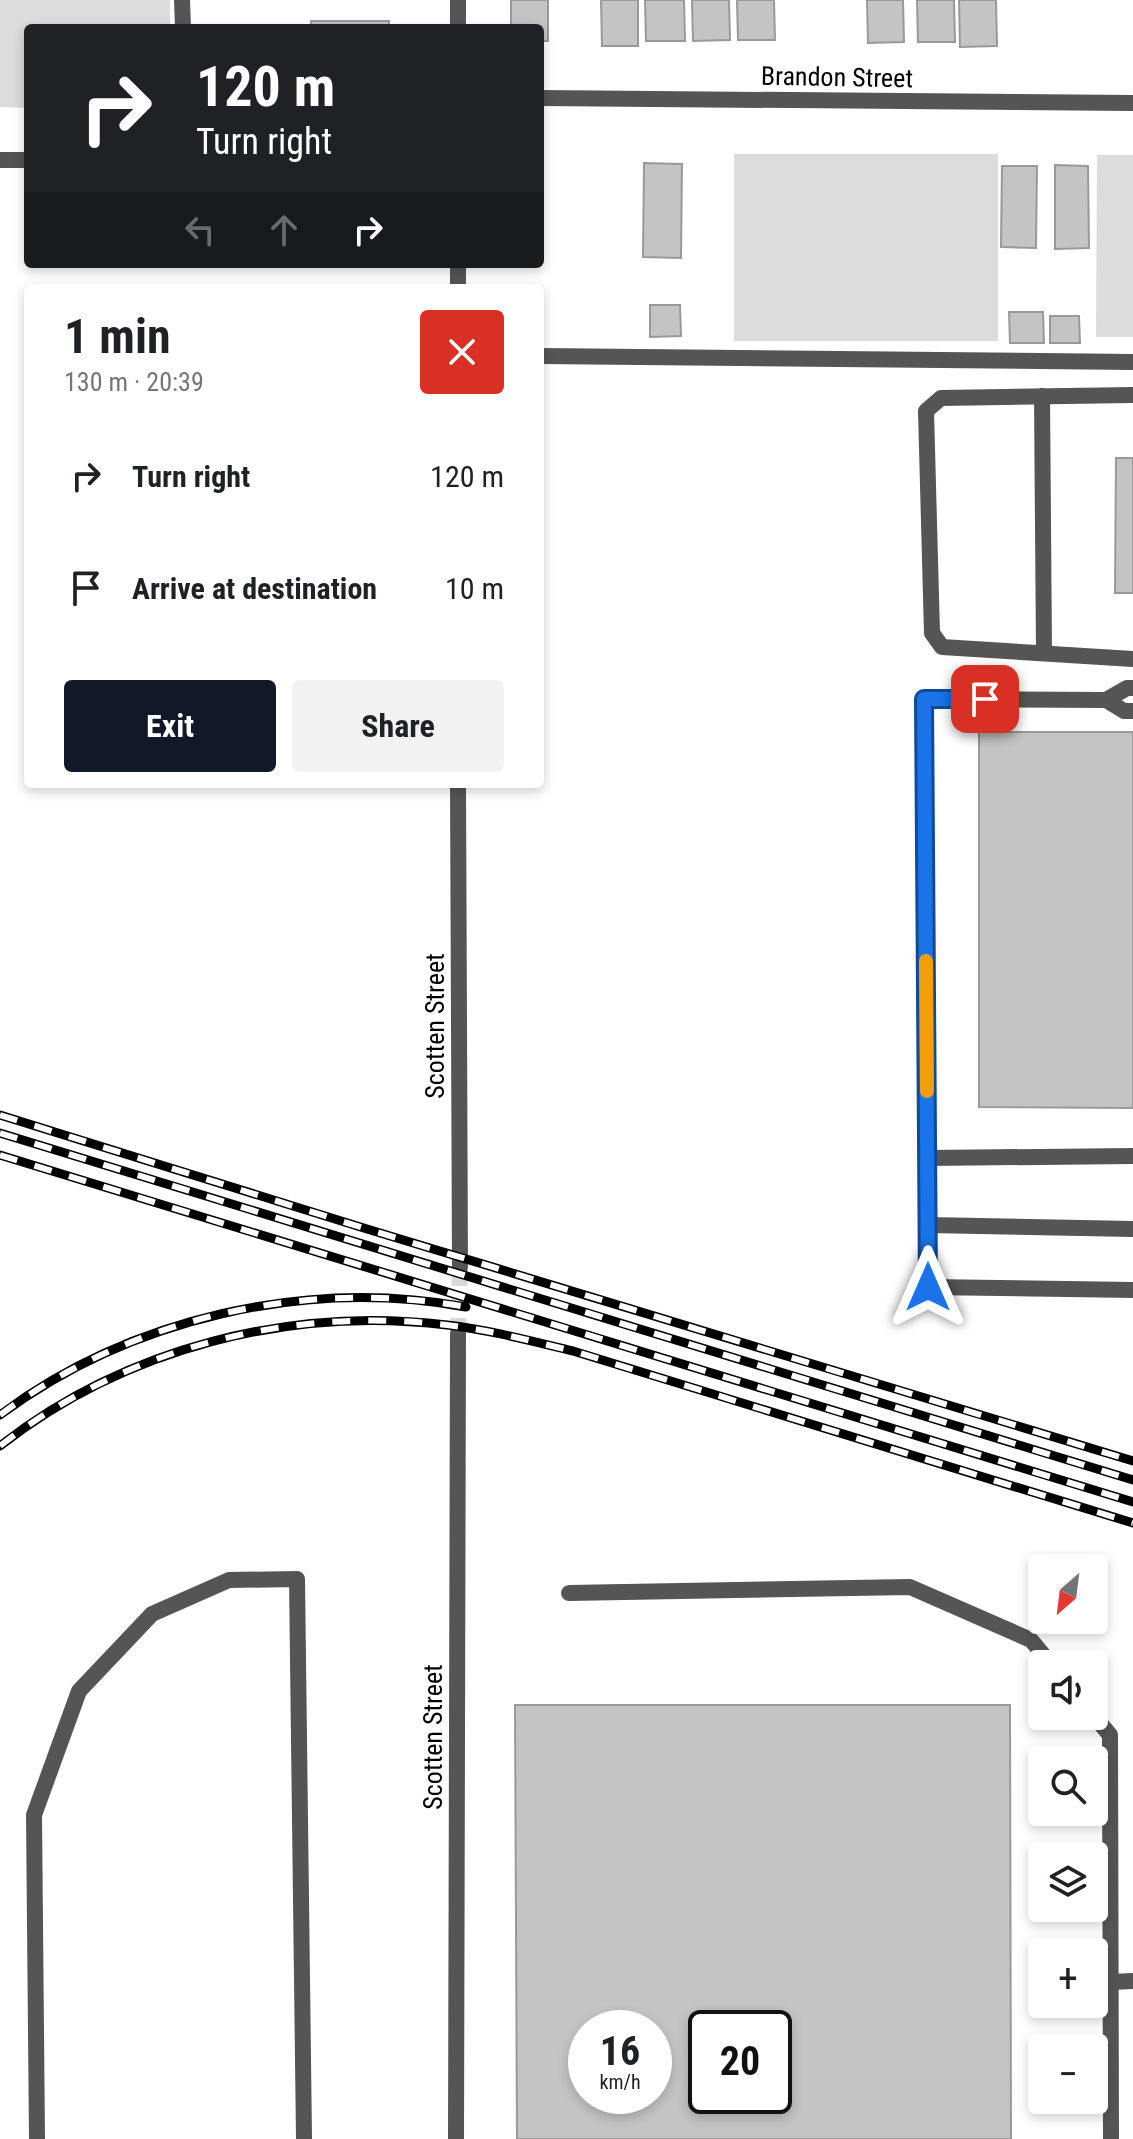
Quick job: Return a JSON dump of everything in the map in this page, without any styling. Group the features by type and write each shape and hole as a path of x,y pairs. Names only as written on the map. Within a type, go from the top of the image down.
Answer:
{"street":[{"path":"182,0 183,24"},
{"path":"458,0 458,24"},
{"name":"Brandon Street","path":"544,98 1133,103"},
{"path":"0,160 24,160"},
{"path":"544,356 1133,362"},
{"path":"1133,395 941,398 926,411 932,633 942,647 1133,659"},
{"path":"1042,396 1044,653"},
{"path":"1133,688 1127,688 1106,700 924,699 928,1287 1133,1290"},
{"path":"1106,700 1124,711 1133,711"},
{"name":"Scotten Street","path":"458,788 460,1267"},
{"path":"928,1158 1133,1156"},
{"path":"928,1225 1133,1229"},
{"name":"Scotten Street","path":"456,2139 458,1334"},
{"path":"37,2139 34,1815 79,1691 152,1614 229,1580 256,1579 297,1579 304,2139"},
{"path":"569,1593 910,1587 1031,1640 1039,1650"},
{"path":"1106,1730 1110,1735 1111,2139"},
{"path":"1111,1982 1133,1981"}],"shaded area":[{"path":"0,0 170,0 170,24 24,24 24,108 0,107"},
{"path":"734,154 998,154 998,341 734,341"},
{"path":"1097,155 1133,155 1133,337 1096,337"}],"building":[{"path":"511,0 548,0 548,41 544,41 544,24 511,24"},
{"path":"601,0 638,0 638,46 602,46"},
{"path":"645,0 684,0 685,41 646,41"},
{"path":"692,0 729,0 730,40 693,41"},
{"path":"737,0 774,0 775,40 738,40"},
{"path":"867,0 903,0 904,42 868,43"},
{"path":"917,0 954,0 955,42 918,42"},
{"path":"959,0 996,0 997,46 960,47"},
{"path":"311,21 389,21 389,24 311,24"},
{"path":"644,163 682,164 681,258 643,257"},
{"path":"1055,165 1088,166 1089,248 1055,249"},
{"path":"1002,166 1037,166 1036,248 1001,247"},
{"path":"650,305 680,305 681,336 650,337"},
{"path":"1009,312 1043,312 1044,343 1010,343"},
{"path":"1050,316 1079,316 1080,343 1050,343"},
{"path":"1116,458 1133,458 1133,593 1115,593"},
{"path":"979,732 1133,732 1133,1108 979,1107"},
{"path":"515,1705 1010,1705 1011,2139 517,2139"}],"tunnel":[{"path":"458,1334 460,1267"}],"railway":[{"path":"0,1115 1133,1461"},
{"path":"0,1133 1133,1480"},
{"path":"0,1155 1133,1502"},
{"path":"0,1415 51,1381 105,1353 162,1331 222,1314 283,1303 344,1298 405,1299 466,1307"},
{"path":"0,1446 49,1412 100,1383 155,1360 212,1342 270,1329 328,1322 388,1321 447,1325 573,1351 1133,1523"}],"slow traffic":[{"path":"926,961 927,1091"}],"route":[{"path":"928,1287 924,699 985,699"}]}
